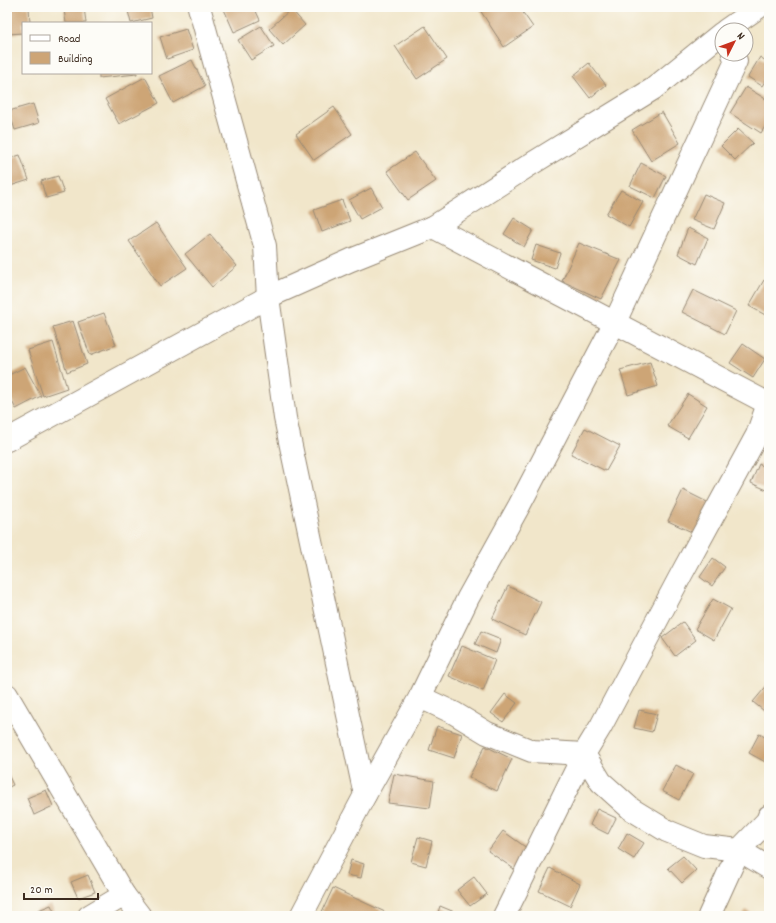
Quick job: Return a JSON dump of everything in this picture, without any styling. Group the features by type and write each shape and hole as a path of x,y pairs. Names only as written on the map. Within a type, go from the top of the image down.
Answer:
{"street":[{"path":"199,7 265,246 268,297 285,418 366,795"},
{"path":"737,22 758,7"},
{"path":"7,440 268,297 351,260 433,227 653,89 714,39"},
{"path":"301,916 420,697 468,598 519,506 615,322 736,62"},
{"path":"433,227 769,403 757,434 601,726 584,754 504,916"},
{"path":"7,695 124,895 140,916"},
{"path":"420,697 454,713 487,733 532,751 584,754"},
{"path":"584,754 601,782 632,809 667,832 704,846 740,850 769,868"},
{"path":"709,916 740,850 767,822 769,816"},
{"path":"88,916 124,895"}],"building":[{"path":"7,7 29,7 30,22 22,22 22,33 8,34"},
{"path":"84,7 86,22 66,22 64,10"},
{"path":"127,7 150,7 152,18 131,22"},
{"path":"223,7 254,7 260,20 234,32"},
{"path":"478,7 519,7 533,27 504,47"},
{"path":"291,9 305,25 283,45 269,29"},
{"path":"261,26 274,46 251,60 238,40"},
{"path":"425,26 447,59 417,79 395,46"},
{"path":"186,29 193,50 167,59 160,37"},
{"path":"760,57 769,63 769,75 762,86 748,77"},
{"path":"192,60 205,86 173,103 159,76"},
{"path":"589,63 606,85 590,98 573,76"},
{"path":"99,74 137,74 99,78"},
{"path":"145,77 159,103 119,124 105,99"},
{"path":"746,87 769,101 769,120 761,133 730,113"},
{"path":"33,104 39,123 15,130 9,111"},
{"path":"334,107 352,134 314,160 296,134"},
{"path":"662,112 680,143 651,161 632,130"},
{"path":"738,129 753,143 735,160 721,146"},
{"path":"415,152 436,181 408,200 387,171"},
{"path":"20,155 29,180 7,187 7,159"},
{"path":"641,163 666,176 655,198 630,186"},
{"path":"58,176 64,193 46,198 41,181"},
{"path":"371,188 382,207 360,219 349,200"},
{"path":"621,190 643,202 629,227 606,214"},
{"path":"704,194 725,203 714,229 692,220"},
{"path":"342,200 350,221 322,232 314,210"},
{"path":"514,218 533,230 524,247 504,234"},
{"path":"156,223 187,268 160,286 129,241"},
{"path":"688,228 708,238 697,264 678,254"},
{"path":"210,234 237,266 212,287 185,254"},
{"path":"579,243 621,260 601,299 562,281"},
{"path":"536,245 560,253 555,268 531,260"},
{"path":"764,280 769,283 769,317 749,306"},
{"path":"693,290 736,311 725,334 682,312"},
{"path":"104,313 116,345 90,355 78,322"},
{"path":"73,321 87,364 67,372 53,327"},
{"path":"53,342 67,388 43,396 28,350"},
{"path":"743,344 765,359 753,378 730,363"},
{"path":"650,362 658,386 628,395 620,370"},
{"path":"25,367 41,396 16,409 7,392 7,376"},
{"path":"688,394 707,406 688,438 667,426"},
{"path":"585,428 620,446 606,471 571,454"},
{"path":"759,464 769,469 769,491 751,483"},
{"path":"683,490 711,504 696,534 668,521"},
{"path":"713,558 725,567 712,586 700,577"},
{"path":"508,586 541,602 525,635 492,619"},
{"path":"713,599 731,609 714,640 695,629"},
{"path":"683,622 696,640 675,656 662,638"},
{"path":"481,631 501,639 496,653 475,644"},
{"path":"462,646 495,660 483,691 449,676"},
{"path":"769,683 769,715 753,702"},
{"path":"505,694 517,703 503,722 491,713"},
{"path":"639,710 657,714 652,732 634,728"},
{"path":"437,726 462,734 454,758 429,750"},
{"path":"759,734 769,739 769,764 749,753"},
{"path":"485,746 512,759 497,791 469,777"},
{"path":"676,765 693,774 679,800 662,791"},
{"path":"7,772 13,785 7,788"},
{"path":"394,774 434,781 430,808 388,803"},
{"path":"46,790 53,806 34,815 27,798"},
{"path":"597,809 616,818 608,834 590,825"},
{"path":"503,831 531,851 517,871 488,851"},
{"path":"627,833 644,843 634,859 618,849"},
{"path":"418,837 432,841 426,866 411,862"},
{"path":"683,856 696,870 682,883 668,868"},
{"path":"351,860 364,864 361,878 347,875"},
{"path":"550,868 580,884 570,906 539,891"},
{"path":"88,875 95,892 78,898 71,882"},
{"path":"474,877 487,894 470,906 457,890"},
{"path":"333,888 385,912 383,916 320,916"},
{"path":"51,905 56,916 38,916 36,911"},
{"path":"440,906 464,916 437,916"},
{"path":"746,910 755,916 743,916"}]}
